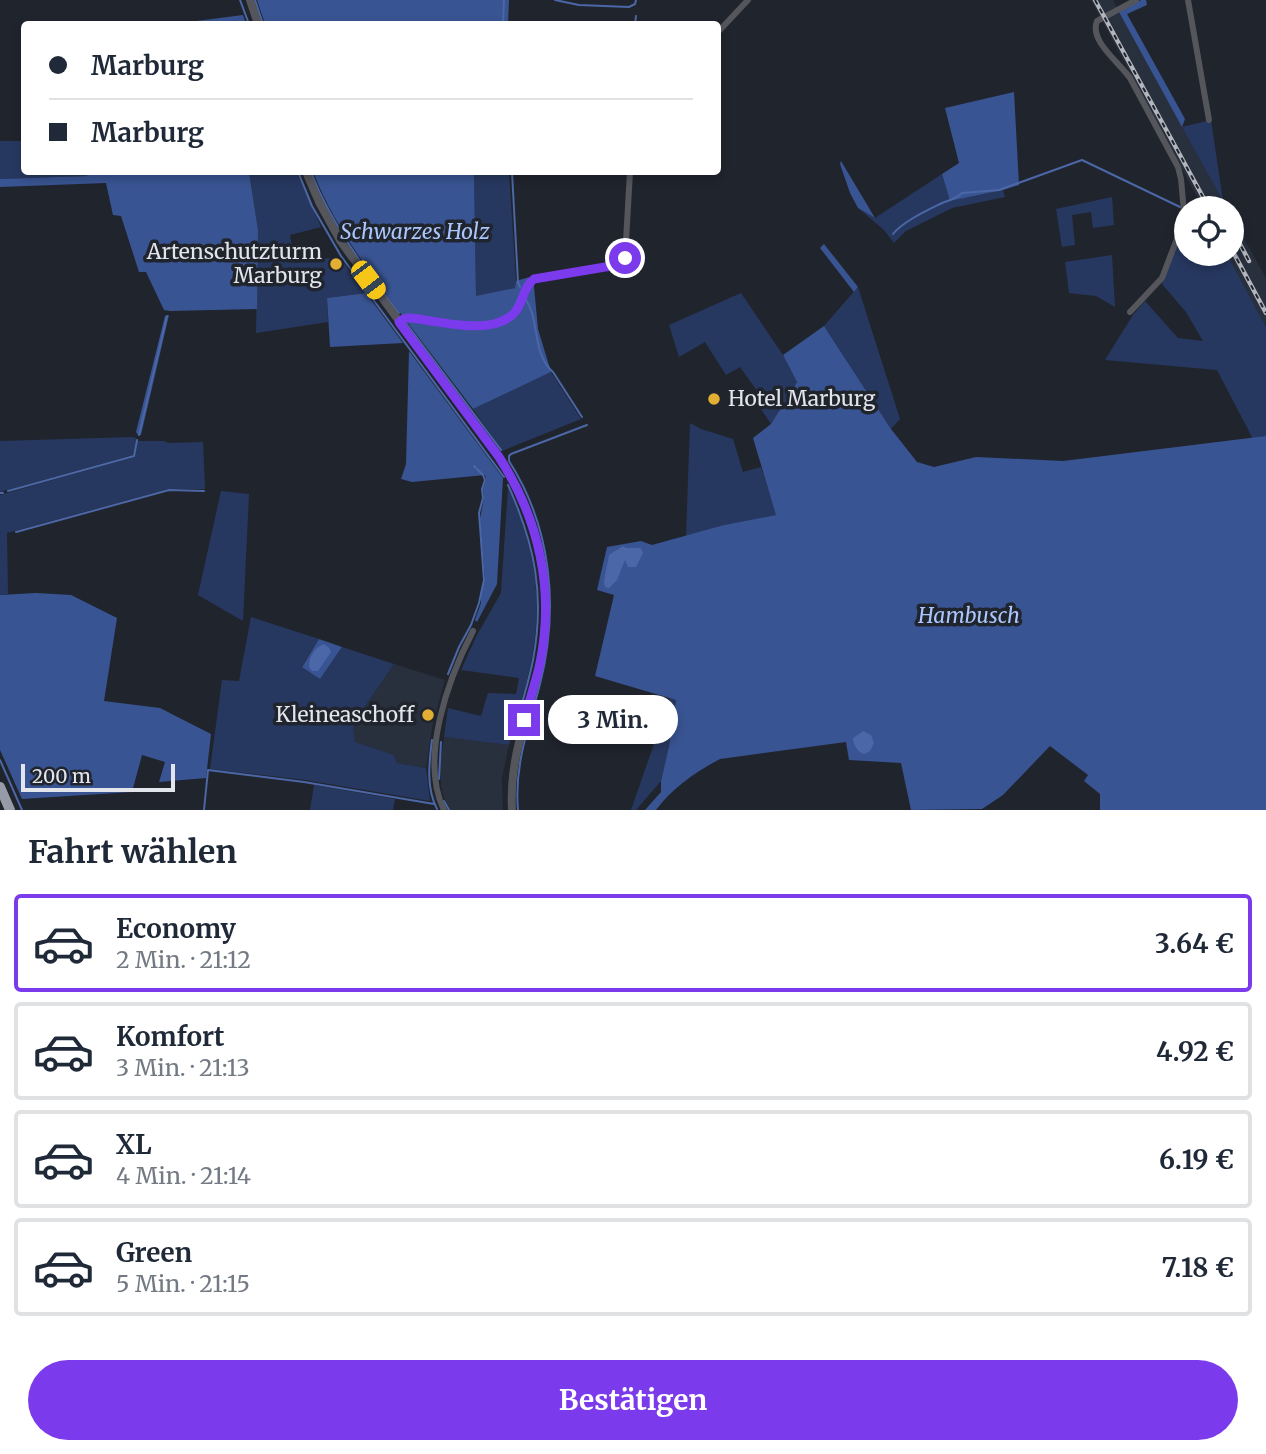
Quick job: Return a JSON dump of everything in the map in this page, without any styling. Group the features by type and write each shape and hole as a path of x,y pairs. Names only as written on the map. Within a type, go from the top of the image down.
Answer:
{"highway":[{"path":"0,786 10,810"}],"street":[{"path":"250,0 257,21"},
{"path":"721,30 748,0"},
{"path":"1130,312 1162,278 1183,223 1184,212 1178,167 1130,78 1096,36 1097,21 1136,0"},
{"path":"1188,0 1209,120"},
{"path":"307,175 341,242 512,476 537,540 545,588 545,626 540,664 513,767 512,810"},
{"path":"399,322 407,317 451,324 497,324 520,307 529,283 534,279 617,265 625,258 630,175"},
{"path":"444,810 439,800 435,775 439,722 452,680 473,631"}],"shaded area":[{"path":"1091,0 1113,0 1220,196 1197,196"},
{"path":"1211,120 1222,196 1220,196 1182,127"},
{"path":"0,141 21,141 21,175 88,175 88,176 0,179"},
{"path":"942,174 950,201 1003,190 1005,197 952,208 906,231 894,243 884,230 858,208 875,218"},
{"path":"249,175 297,175 321,227 290,235 295,263 330,258 336,266 343,262 366,293 327,298 328,322 256,333 258,230"},
{"path":"474,175 509,175 515,288 476,297"},
{"path":"1112,197 1114,225 1093,228 1091,212 1072,215 1075,245 1062,247 1056,209"},
{"path":"1244,239 1266,278 1266,327 1233,266 1244,266"},
{"path":"1174,253 1174,266 1233,266 1266,327 1266,436 1253,439 1217,370 1105,360 1145,301 1178,338 1203,341 1186,312 1162,284"},
{"path":"1112,255 1115,307 1096,296 1069,293 1065,262"},
{"path":"858,287 900,419 891,429 824,326"},
{"path":"741,293 783,355 797,382 771,424 755,400 760,395 740,367 726,375 705,342 679,357 669,325"},
{"path":"551,372 581,419 502,451 473,409"},
{"path":"690,423 733,439 743,472 761,467 777,515 724,525 686,537"},
{"path":"136,438 133,455 0,492 0,441"},
{"path":"137,441 203,442 205,489 168,489 7,533 8,594 0,595 0,495 134,457"},
{"path":"508,488 530,552 536,594 535,638 526,683 509,745 444,737 448,708 481,716 488,693 516,694 519,678 461,670 501,593"},
{"path":"221,491 249,494 243,621 198,595"},
{"path":"623,546 641,548 643,553 636,567 628,567 625,560 617,580 609,588 605,587 609,555"},
{"path":"251,617 319,639 302,666 320,679 342,647 394,664 353,724 355,742 394,755 397,763 426,768 430,801 305,780 210,769 222,680 239,681"},
{"path":"324,644 331,652 318,671 312,671 309,667 311,656"},
{"path":"394,664 445,680 433,723 426,768 397,763 394,755 355,742 353,724"},
{"path":"670,698 676,700 661,781 636,810 631,810"},
{"path":"863,731 871,735 874,743 870,751 864,754 856,748 853,738"},
{"path":"444,737 509,745 502,778 503,810 450,810 441,785 440,766"},
{"path":"314,785 395,799 393,810 310,810"}],"green space":[{"path":"257,0 509,0 508,21 264,21"},
{"path":"1146,0 1147,5 1127,14 1185,119 1182,127 1119,12"},
{"path":"243,15 245,21 196,21"},
{"path":"1014,92 1019,185 950,201 942,174 959,163 945,108"},
{"path":"841,161 875,218 858,208 850,193"},
{"path":"249,175 258,230 257,309 164,310 146,272 139,272 121,216 113,215 106,183 0,187 0,179"},
{"name":"Schwarzes Holz","path":"314,175 474,175 476,296 515,288 516,281 533,276 538,329 551,372 473,409 352,246"},
{"path":"824,244 858,287 854,292 820,248"},
{"name":"Schwarzes Holz","path":"366,293 403,343 330,347 327,298"},
{"path":"169,315 141,435 138,435 136,432 165,316"},
{"name":"Hambusch","path":"824,326 891,429 917,462 934,467 976,457 1063,461 1266,436 1266,810 1100,810 1100,794 1084,781 1088,775 1050,746 1003,795 982,809 911,810 901,763 849,760 846,742 720,759 685,781 656,810 645,810 661,792 676,700 595,676 614,595 597,590 607,547 641,541 652,545 724,525 776,515 753,438 771,424 797,382 783,355"},
{"path":"409,351 503,478 497,584 477,622 475,620 485,580 480,519 485,475 412,482 401,479 406,464"},
{"path":"0,595 71,595 117,618 104,701 160,708 211,734 206,778 159,782 165,762 142,755 132,792 22,799 0,750"},
{"path":"319,639 342,647 320,679 302,667"}],"waterway":[{"path":"240,0 248,21"},
{"path":"255,0 262,21"},
{"path":"503,21 504,0"},
{"path":"555,0 579,5 629,7 635,4 636,0"},
{"path":"635,21 636,16"},
{"path":"893,234 902,225 962,193 999,190 1082,160 1174,204"},
{"path":"299,175 312,206 341,256 504,477"},
{"path":"312,175 336,223 367,271"},
{"path":"512,175 520,287"},
{"path":"383,292 399,313"},
{"path":"526,300 546,365 582,417"},
{"path":"139,435 167,316"},
{"path":"406,323 501,450"},
{"path":"518,810 520,761 546,656 550,598 543,541 535,514 509,456 587,425"},
{"path":"8,491 134,456 137,440"},
{"path":"448,674 471,625 484,580 479,513 485,480 474,466"},
{"path":"508,485 531,550 538,614 533,660 513,734"},
{"path":"16,532 169,490 204,491"},
{"path":"432,740 430,784 437,809"},
{"path":"439,779 441,742"},
{"path":"0,760 22,810"},
{"path":"204,810 208,770 304,782 434,804"},
{"path":"444,801 449,810"}],"railway":[{"path":"1095,0 1202,196"},
{"path":"1244,252 1249,261"},
{"path":"1241,266 1266,313"}],"place":[{"name":"Artenschutzturm Marburg","path":"336,264"},
{"name":"Hotel Marburg","path":"714,399"},
{"name":"Kleineaschoff","path":"428,715"}],"route":[{"path":"524,720 540,664 545,626 544,583 537,540 512,476 399,322 407,317 451,324 497,324 520,307 529,283 534,279 617,265 625,258"}]}
